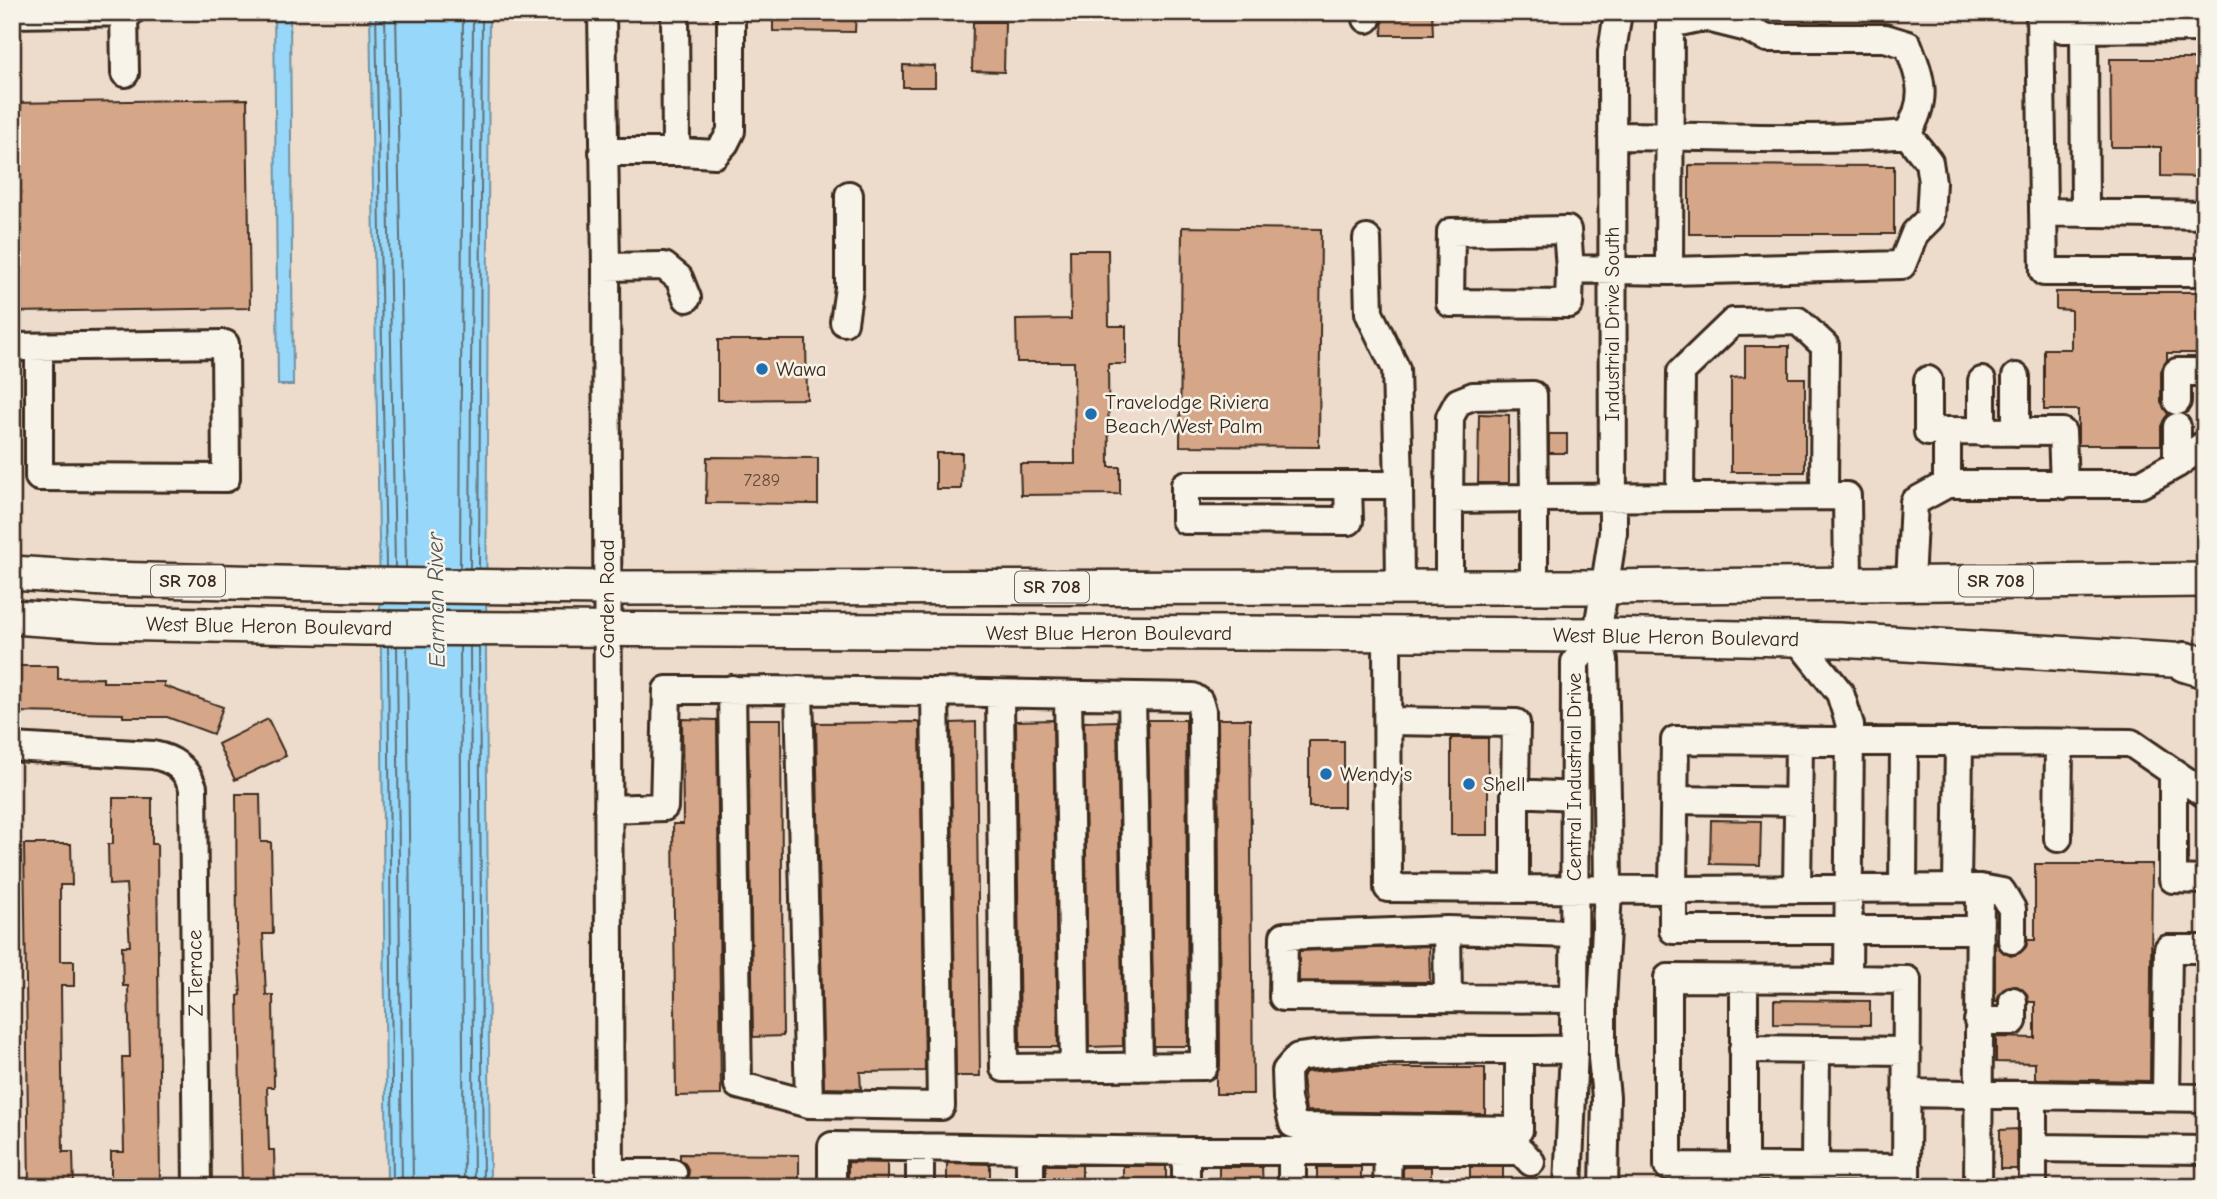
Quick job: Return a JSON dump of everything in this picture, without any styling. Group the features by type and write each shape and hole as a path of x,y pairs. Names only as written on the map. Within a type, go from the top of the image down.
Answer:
{"main road":[{"name":"West Blue Heron Boulevard","path":"12,573 105,579 607,588 1605,587 2205,580"},
{"name":"West Blue Heron Boulevard","path":"12,617 102,623 607,631 1597,635 1797,639 1885,642 2198,664"}],"street":[{"path":"124,12 125,73"},
{"path":"12,14 131,12"},
{"name":"Garden Road","path":"602,12 606,267 610,1180"},
{"path":"675,12 676,145 682,152"},
{"path":"603,152 715,154 732,131 731,12"},
{"name":"Industrial Drive South","path":"1597,635 1613,533 1612,52 1618,12"},
{"path":"2040,12 2044,272 2205,272"},
{"path":"2046,12 2063,29 2205,28"},
{"path":"1669,271 1670,23 1703,18 1747,28 1767,38 1885,38 1908,45 1922,79 1918,116 1907,134"},
{"path":"2084,29 2085,213"},
{"path":"1612,136 1861,138 1907,134"},
{"path":"1570,269 1669,271 1902,265 1915,233 1930,218 1933,182 1929,162 1907,134"},
{"path":"845,322 849,288 849,195"},
{"path":"2043,212 2205,215"},
{"path":"1567,230 1570,269 1569,304 1450,303 1451,232 1567,230"},
{"path":"1367,239 1369,313 1396,369 1400,587"},
{"path":"606,267 664,266 679,278 687,298"},
{"path":"1680,497 1682,372 1733,322 1785,321 1798,321 1825,346 1824,496"},
{"path":"12,346 225,344 226,478 39,477 39,347"},
{"path":"2177,401 2177,372 2205,372"},
{"path":"2016,377 2016,432"},
{"path":"1928,380 1928,432 2062,432 2064,485"},
{"path":"1982,382 1982,432"},
{"path":"1449,587 1450,417 1458,402 1473,396 1533,395 1534,586"},
{"path":"2177,428 2177,464"},
{"path":"1947,432 1947,484"},
{"path":"1910,582 1914,502 1947,484 2141,484 2177,464 2205,444"},
{"path":"1348,486 1349,521 1185,520 1185,485 1399,485"},
{"path":"1449,499 1847,496 1848,583"},
{"path":"1387,635 1388,888 1608,891 1969,888 2002,892 2012,909 2012,940"},
{"name":"Central Industrial Drive","path":"1568,1187 1574,1049 1575,662 1597,635"},
{"name":"Central Industrial Drive","path":"1597,635 1604,660 1608,891 1602,1004 1602,1058 1606,1097 1604,1187"},
{"path":"1797,639 1840,693 1850,725 1848,979"},
{"path":"608,808 664,807 667,690 732,689 755,707 785,706 799,690 1192,697 1199,701 1202,710 1204,1066 1004,1068 1000,694"},
{"path":"732,689 738,1085 809,1104 941,1106 935,692"},
{"path":"799,690 809,1104"},
{"path":"1068,695 1074,1067"},
{"path":"1132,696 1139,1067"},
{"path":"1388,721 1516,723 1515,888"},
{"path":"1979,930 1673,930 1675,740 1799,743 2131,743 2205,794"},
{"path":"1797,888 1799,743"},
{"path":"1903,888 1904,743"},
{"path":"1959,743 1969,888 1979,930 1978,1187"},
{"path":"2059,743 2059,838"},
{"name":"Z Terrace","path":"12,747 153,755 167,758 188,775 193,787 197,1187"},
{"path":"2173,772 2173,880 2205,880"},
{"path":"1515,793 1574,796"},
{"path":"1674,800 1798,802"},
{"path":"1447,930 1448,997"},
{"path":"1574,934 1447,930 1284,936 1283,997 1574,999"},
{"path":"2166,1098 2168,949 2205,949"},
{"path":"1668,978 1848,979 1907,980 1906,1177 1815,1168 1668,1166 1668,978"},
{"path":"1744,979 1744,1168"},
{"path":"1978,1021 2013,1021 2013,1002"},
{"path":"1519,1051 1519,1130 1303,1127 1293,1124 1287,1099 1286,1071 1298,1057 1342,1051 1574,1049"},
{"path":"1743,1049 1906,1051"},
{"path":"1815,1168 1816,1049"},
{"path":"1906,1093 2205,1098"},
{"path":"2033,1096 2033,1187"},
{"path":"832,1187 832,1146 1292,1152 1521,1151 1530,1174 1569,1160"},
{"path":"920,1147 920,1187"},
{"path":"2033,1148 2205,1150"},
{"path":"1030,1149 1030,1187"},
{"path":"1186,1151 1186,1187"},
{"path":"1292,1152 1292,1187"},
{"path":"1387,1187 1388,1152"},
{"path":"610,1180 673,1173"}],"water":[{"path":"274,12 290,12 293,385 278,385"},
{"name":"Earman River","path":"370,12 489,12 486,656 490,1187 387,1187"}],"building":[{"path":"773,12 856,12 855,32 773,31"},
{"path":"1383,12 1432,12 1433,35 1382,35"},
{"path":"973,22 1005,22 1004,72 972,71"},
{"path":"2110,59 2205,59 2205,177 2161,176 2161,147 2111,147"},
{"path":"903,65 935,66 935,87 903,87"},
{"path":"247,99 250,308 15,312 12,103"},
{"path":"1689,165 1894,166 1894,234 1689,234"},
{"path":"1182,227 1321,229 1319,447 1180,446"},
{"name":"Travelodge Riviera Beach/West Palm","path":"1070,250 1108,250 1109,326 1126,326 1126,364 1108,364 1109,467 1120,467 1120,494 1021,495 1020,464 1075,464 1074,362 1017,362 1016,320 1071,319"},
{"path":"2056,292 2202,292 2202,353 2167,353 2167,360 2161,371 2161,402 2168,414 2161,426 2161,445 2078,445 2078,410 2044,410 2044,349 2071,349 2071,310 2056,309"},
{"name":"Wawa","path":"718,340 806,340 807,399 718,400"},
{"path":"1745,346 1789,346 1789,378 1805,378 1805,472 1731,472 1731,378 1745,377"},
{"path":"1479,414 1509,415 1509,483 1478,483"},
{"path":"1549,434 1567,434 1567,453 1549,453"},
{"path":"936,453 962,453 961,489 936,489"},
{"path":"707,457 818,458 818,504 706,503"},
{"path":"18,666 58,666 58,679 103,678 103,682 164,682 164,686 223,707 213,734 167,717 17,712"},
{"path":"268,719 286,756 235,780 218,744"},
{"path":"682,719 717,720 721,1095 676,1096 673,824 683,824"},
{"path":"748,719 781,719 783,1036 753,1037"},
{"path":"1218,719 1250,719 1253,1094 1216,1094 1216,1076 1220,1066"},
{"path":"1053,720 1058,1047 1020,1047 1016,721"},
{"path":"1148,720 1186,720 1188,1046 1154,1046"},
{"path":"1117,721 1123,1046 1089,1047 1084,722"},
{"path":"976,722 980,1076 956,1076 951,723"},
{"path":"816,723 920,723 925,1071 860,1072 861,1089 824,1088"},
{"name":"Shell","path":"1451,738 1488,738 1488,835 1451,835"},
{"name":"Wendy's","path":"1309,741 1344,741 1344,807 1309,807"},
{"path":"236,794 260,794 261,842 271,842 273,934 263,934 266,995 273,995 274,1087 267,1087 269,1150 274,1150 275,1185 242,1186"},
{"path":"113,798 152,798 152,844 157,844 160,1187 111,1187 111,1152 124,1152 122,1057 130,1057 128,986 123,986 122,946 130,946 126,884 109,885 108,844 113,844"},
{"path":"1711,820 1761,821 1760,865 1710,864"},
{"path":"24,844 71,844 72,885 60,885 60,961 74,961 74,986 61,986 63,1152 73,1152 74,1187 29,1187"},
{"path":"2035,864 2152,864 2150,1081 2035,1079 2035,1063 1996,1062 1996,1037 2035,1038 2035,1002 2029,1002 2027,994 2021,988 2014,985 2006,987 1995,1001 1995,940 2004,953 2011,956 2020,953 2028,940 2035,940"},
{"path":"1429,946 1430,982 1299,981 1299,951"},
{"path":"1774,1000 1870,1001 1870,1025 1774,1024"},
{"path":"1351,1068 1485,1068 1485,1114 1306,1111 1302,1077 1306,1072"},
{"path":"2017,1129 2017,1169 2000,1169 2000,1130"},
{"path":"680,1154 799,1155 799,1187 681,1187 689,1172 680,1159"},
{"path":"848,1162 887,1163 887,1187 848,1187"},
{"path":"947,1163 990,1164 990,1187 947,1187"},
{"path":"1046,1165 1082,1165 1082,1187 1046,1187"},
{"path":"1123,1166 1166,1166 1166,1187 1123,1187"},
{"path":"1219,1167 1262,1167 1263,1187 1219,1187"},
{"path":"1317,1167 1361,1167 1361,1187 1317,1187"},
{"path":"1403,1167 1431,1167 1431,1187 1403,1187"},
{"path":"1470,1167 1503,1167 1503,1187 1470,1187"}],"place":[{"name":"Wawa","path":"762,369"},
{"name":"Travelodge Riviera Beach/West Palm","path":"1091,414"},
{"name":"Wendy's","path":"1326,774"},
{"name":"Shell","path":"1469,784"}]}
